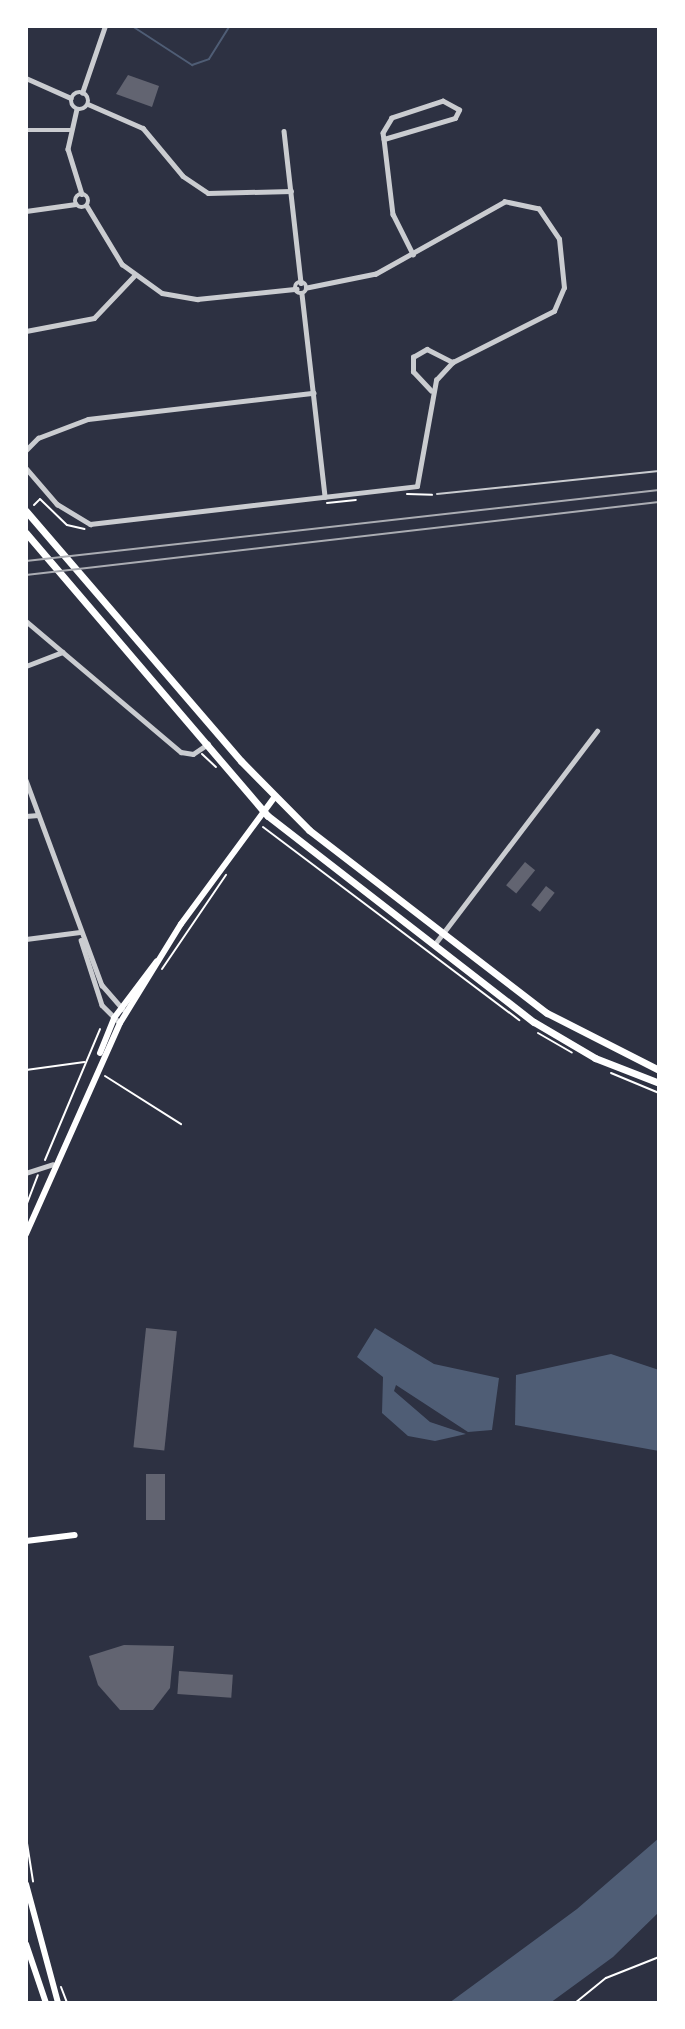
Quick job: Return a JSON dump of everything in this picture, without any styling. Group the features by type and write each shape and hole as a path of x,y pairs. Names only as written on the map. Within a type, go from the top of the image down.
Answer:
{"highway":[{"path":"26,511 274,798 442,934 571,1029 659,1070"},
{"path":"26,533 263,810 433,946 554,1035 659,1083"}],"main road":[{"path":"26,1234 53,1164 117,1020 274,798"},
{"path":"26,1541 75,1535"},
{"path":"26,1884 58,2003"},
{"path":"26,1944 46,2003"}],"street":[{"path":"71,98 82,93 105,26"},
{"path":"26,78 71,98 77,109 70,130 70,160 82,194 87,206 134,276 162,293 190,299 296,289 302,294 325,497"},
{"path":"82,93 88,104 143,128 183,176 208,193 291,191"},
{"path":"384,139 455,118 459,110 443,101 392,118 384,139 393,214 414,254"},
{"path":"77,109 88,104"},
{"path":"26,131 70,130"},
{"path":"284,131 301,282 307,288"},
{"path":"76,204 82,194"},
{"path":"26,468 57,504 90,524 417,486 432,391 453,362 541,321 557,307 564,288 557,232 535,206 505,202 368,278 307,288 302,294"},
{"path":"26,211 76,204 87,206"},
{"path":"26,331 94,318 134,276"},
{"path":"296,289 301,282"},
{"path":"432,391 413,372 416,354 428,349 453,362"},
{"path":"26,450 38,438 88,419 314,393"},
{"path":"26,621 181,752 193,754 208,744"},
{"path":"26,666 62,652"},
{"path":"433,946 597,732"},
{"path":"26,780 80,932 102,985 124,1009"},
{"path":"26,816 38,815"},
{"path":"26,939 80,932"},
{"path":"80,932 96,990 117,1020"},
{"path":"26,1173 53,1164"}],"lane":[{"path":"437,494 659,471"}],"path":[{"path":"34,505 40,499"},
{"path":"257,830 266,825 427,953"},
{"path":"154,981 229,872"},
{"path":"26,1206 100,1029"},
{"path":"26,1070 84,1062"},
{"path":"101,1074 181,1124"},
{"path":"575,2003 589,1987 659,1957"}],"water":[{"path":"375,1328 434,1364 499,1378 492,1430 468,1432 396,1385 394,1391 430,1422 466,1434 435,1441 408,1436 382,1413 383,1377 357,1357"},
{"path":"611,1354 659,1370 659,1451 515,1425 516,1375"},
{"path":"659,1838 659,1912 613,1957 550,2003 449,2003 577,1909"}],"building":[{"path":"128,75 159,86 152,107 116,94"},
{"path":"525,862 535,870 516,893 506,885"},
{"path":"546,886 555,893 540,912 531,905"},
{"path":"146,1328 177,1331 164,1451 133,1447"},
{"path":"146,1474 165,1474 165,1520 146,1520"},
{"path":"124,1645 174,1646 170,1688 153,1710 120,1710 98,1685 89,1656"},
{"path":"179,1671 233,1675 231,1698 177,1694"}],"waterway":[{"path":"132,26 192,65 209,59 230,26"}],"railway":[{"path":"26,561 659,490"},
{"path":"26,575 659,502"}]}
